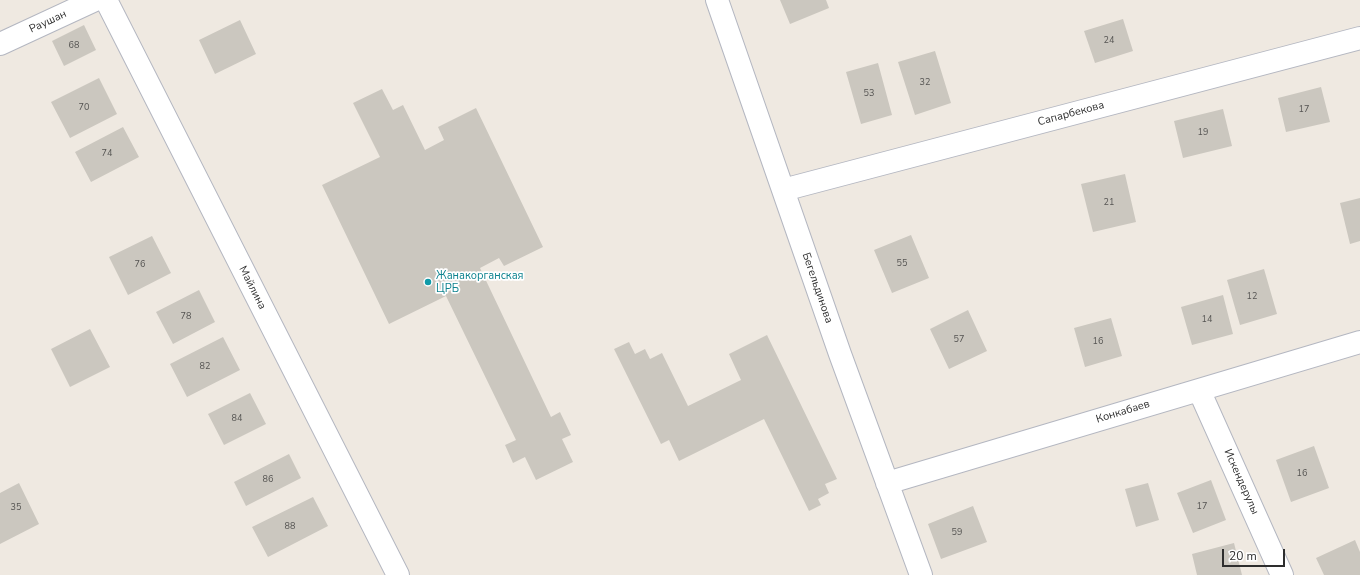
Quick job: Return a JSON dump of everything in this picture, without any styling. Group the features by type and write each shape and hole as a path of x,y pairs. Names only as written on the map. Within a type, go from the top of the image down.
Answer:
{"street":[{"name":"Раушан","path":"0,44 96,0"},
{"name":"Майлина","path":"106,0 398,575"},
{"name":"Бегельдинова","path":"717,0 840,354 921,575"},
{"name":"Сапарбекова","path":"782,190 1360,38"},
{"name":"Конкабаев","path":"887,483 1360,342"},
{"name":"Искендерулы","path":"1199,390 1282,575"}],"building":[{"path":"780,0 826,0 829,8 790,24"},
{"path":"1123,19 1133,51 1095,63 1084,31"},
{"path":"240,20 256,54 215,74 199,40"},
{"path":"84,25 96,50 64,66 52,41"},
{"path":"935,51 951,103 915,115 898,62"},
{"path":"878,63 892,115 861,124 846,72"},
{"path":"99,78 117,114 70,138 51,102"},
{"path":"1321,87 1330,122 1286,132 1278,98"},
{"name":"Жанакорганская ЦРБ","path":"382,89 393,110 403,105 425,150 444,140 438,127 476,108 543,247 504,266 499,258 480,268 551,417 560,412 571,435 562,439 573,462 536,480 525,457 513,463 505,445 516,440 446,296 389,324 322,185 380,157 353,103"},
{"path":"1223,109 1232,146 1183,158 1174,121"},
{"path":"123,127 139,157 91,182 75,152"},
{"path":"1125,174 1136,222 1093,232 1081,184"},
{"path":"1360,198 1360,241 1350,244 1340,203"},
{"path":"911,235 929,278 892,293 874,250"},
{"path":"152,236 171,273 128,295 109,257"},
{"path":"1264,269 1277,314 1240,325 1227,280"},
{"path":"199,290 215,322 173,344 156,312"},
{"path":"1223,295 1233,334 1192,345 1181,307"},
{"path":"968,310 987,351 949,369 930,329"},
{"path":"1111,318 1122,356 1085,367 1074,328"},
{"path":"90,329 110,367 70,387 51,349"},
{"path":"767,335 837,479 825,484 829,493 818,499 821,505 809,511 764,419 679,461 669,440 661,444 614,349 629,342 635,354 645,349 650,359 662,353 688,406 741,380 729,354"},
{"path":"223,337 240,370 187,397 170,364"},
{"path":"250,393 266,424 224,445 208,414"},
{"path":"1314,446 1329,488 1291,502 1276,460"},
{"path":"289,454 301,478 246,506 234,482"},
{"path":"1211,480 1226,520 1193,533 1177,493"},
{"path":"19,483 39,524 0,544 0,493"},
{"path":"1148,483 1159,520 1136,527 1125,489"},
{"path":"313,497 328,526 268,557 252,527"},
{"path":"973,506 987,542 941,559 928,524"},
{"path":"1355,540 1360,552 1360,575 1324,575 1316,558"},
{"path":"1234,543 1242,575 1197,575 1192,554"}],"place":[{"name":"Жанакорганская ЦРБ","path":"428,282"}]}
